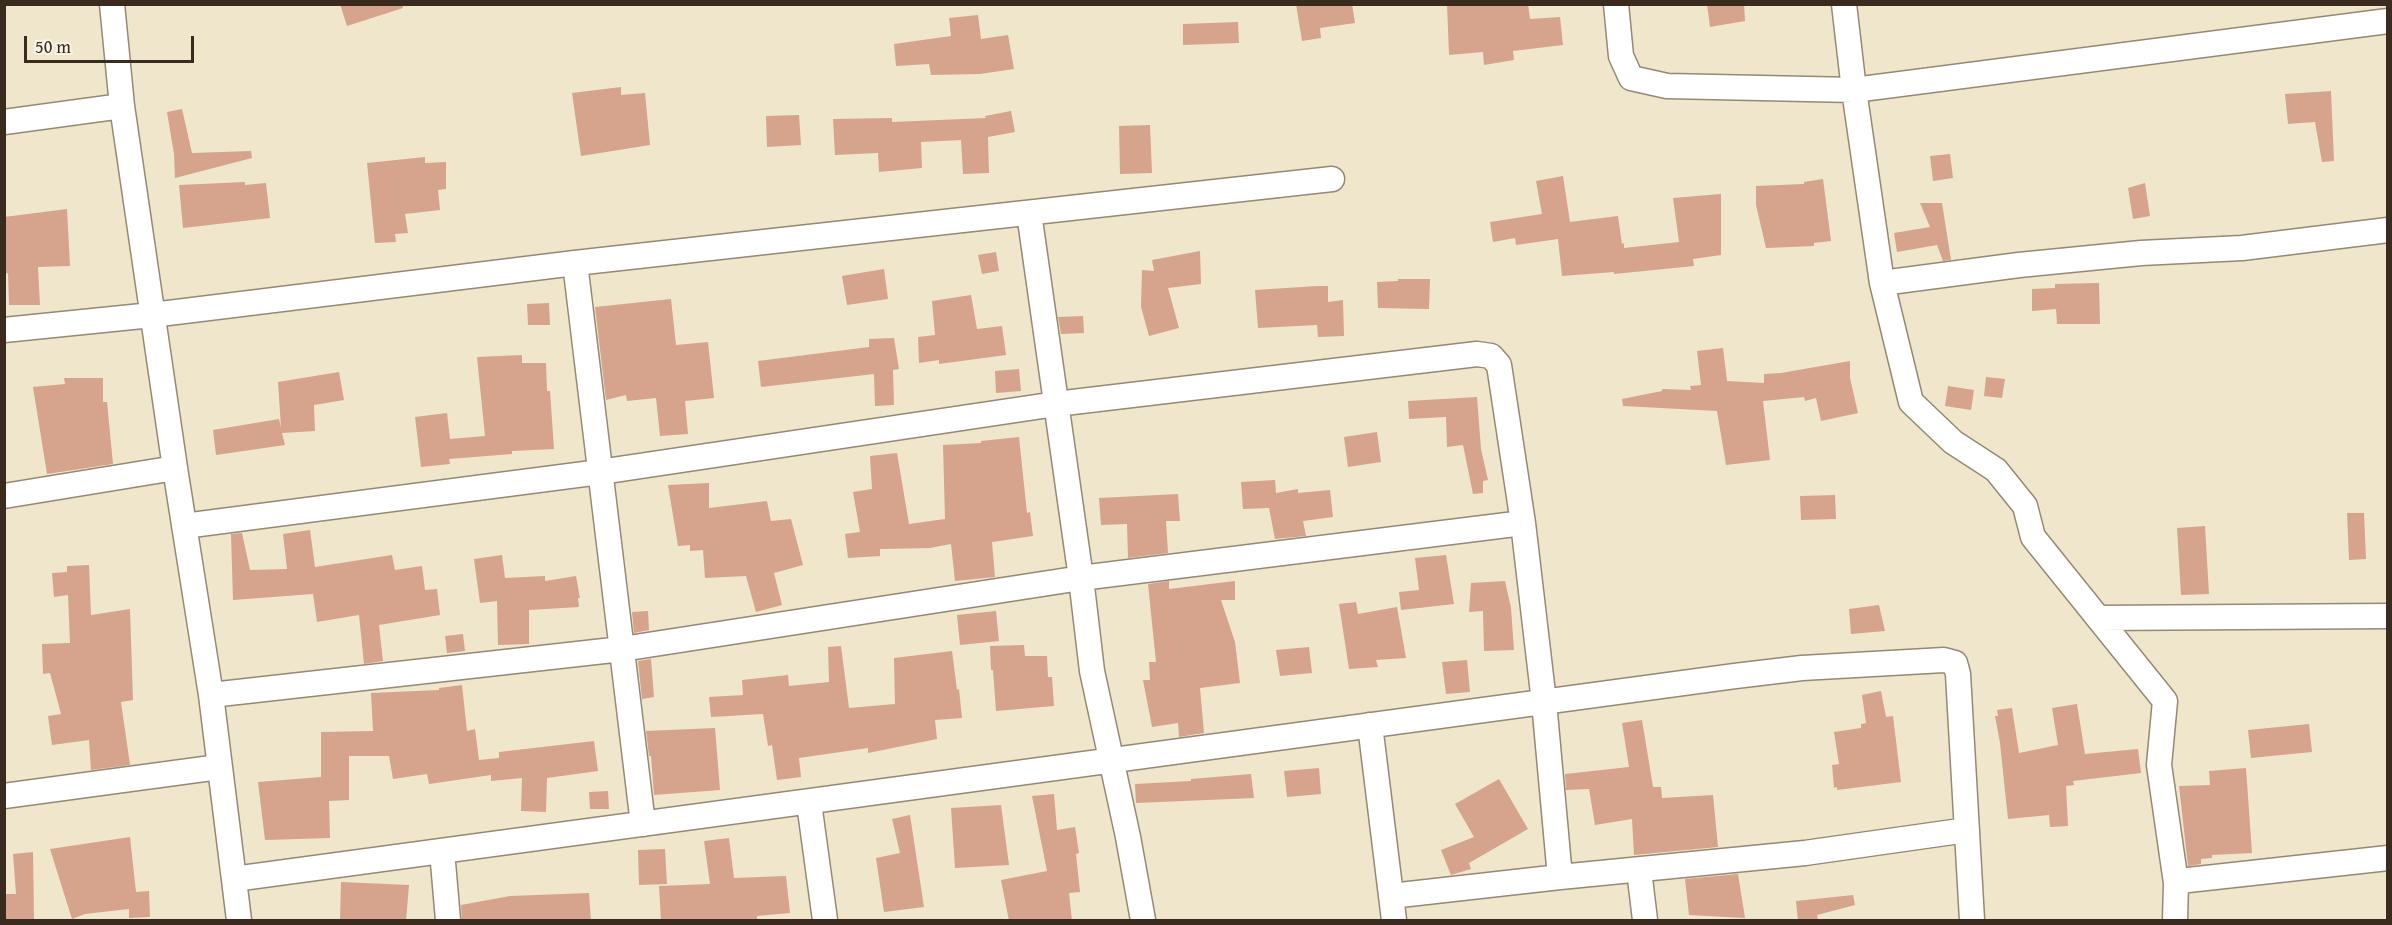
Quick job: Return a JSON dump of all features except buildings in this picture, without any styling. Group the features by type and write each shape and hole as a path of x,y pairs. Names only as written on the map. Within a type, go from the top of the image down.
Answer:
{"street":[{"path":"112,4 122,106 211,695 239,921"},
{"path":"1616,4 1622,57 1631,78 1667,86 1854,90 2388,21"},
{"path":"1844,4 1882,283 1911,402 1953,442 1996,470 2025,506 2033,537 2165,701 2159,765 2176,884 2175,921"},
{"path":"4,122 122,106"},
{"path":"4,330 152,315 575,263 1332,179"},
{"path":"1029,213 1092,671 1128,837 1143,921"},
{"path":"1882,283 2019,265 2141,253 2242,248 2388,230"},
{"path":"575,263 644,824"},
{"path":"184,526 600,472 1056,404 1477,354 1491,356 1499,365 1523,523 1544,702 1560,877"},
{"path":"4,496 175,468"},
{"path":"211,695 622,649 1081,579 1523,523"},
{"path":"2100,618 2388,616"},
{"path":"234,879 1768,672 1952,661 1958,674 1972,921"},
{"path":"1371,725 1394,921"},
{"path":"4,796 219,767"},
{"path":"809,803 825,921"},
{"path":"1391,896 1805,853 1967,830"},
{"path":"442,851 447,921"},
{"path":"2176,884 2188,880 2388,858"},
{"path":"1639,870 1645,921"}]}
